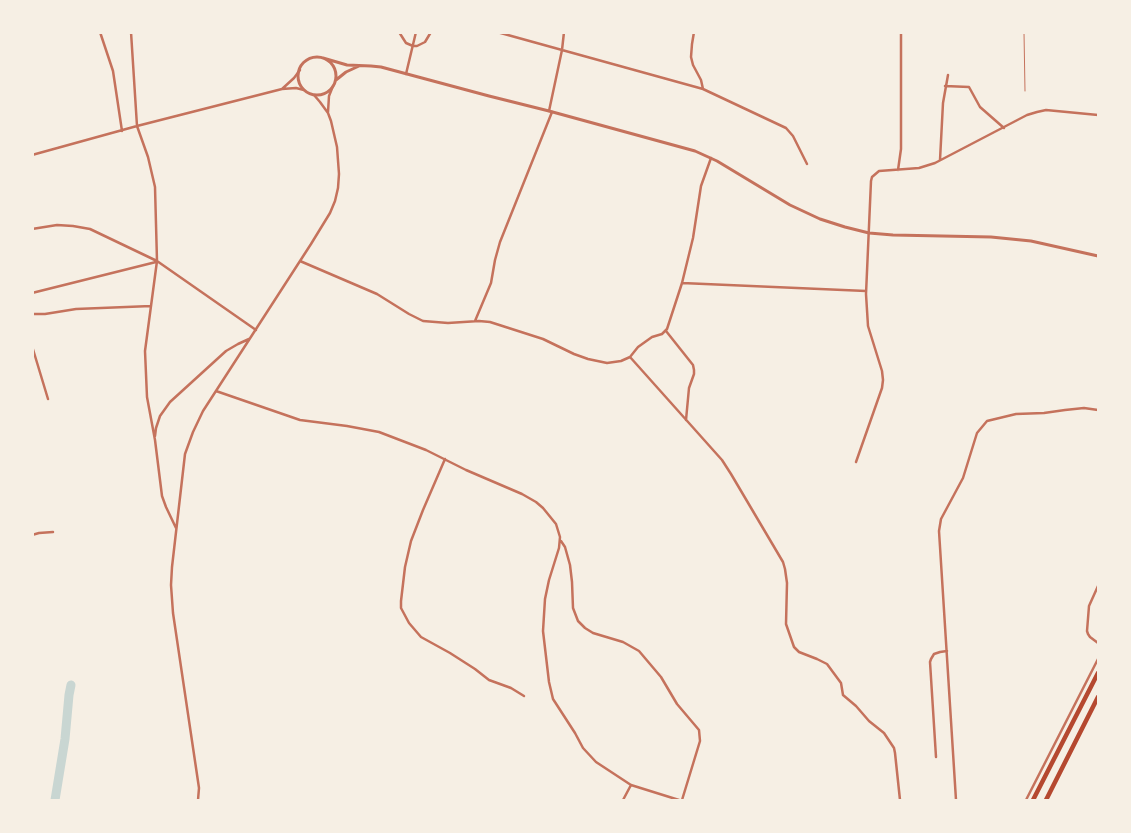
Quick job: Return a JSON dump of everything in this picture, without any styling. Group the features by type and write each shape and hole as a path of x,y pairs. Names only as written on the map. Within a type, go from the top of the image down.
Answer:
{"highway":[{"path":"1033,800 1098,673"},
{"path":"1046,800 1098,697"}],"street":[{"path":"100,32 113,71 122,131"},
{"path":"131,32 137,126 156,187 157,261 144,360 147,398 162,496 176,528"},
{"path":"399,32 403,40 413,46 425,42 431,32"},
{"path":"406,74 416,32"},
{"path":"497,32 703,89 786,128 793,136 807,164"},
{"path":"475,321 491,283 500,242 550,111 564,32"},
{"path":"694,32 691,50 692,61 703,89"},
{"path":"898,170 901,149 901,32"},
{"path":"304,90 298,78 302,64 312,58 323,58 340,64 381,68 550,111 695,151 760,185 790,205 820,219 845,227 869,233 893,235 991,237 1031,241 1098,256"},
{"path":"323,58 334,67 336,80"},
{"path":"328,113 328,102 336,80 346,72 360,66"},
{"path":"282,89 300,70"},
{"path":"940,160 945,86 948,75"},
{"path":"314,95 325,93 333,86"},
{"path":"945,86 968,87 978,105 1004,128"},
{"path":"32,156 137,126 282,89 296,88 314,95 328,113 331,121 340,174 338,188 330,213 203,411 187,448 172,567 172,604 199,788 198,800"},
{"path":"856,462 882,388 883,380 868,326 866,291 872,177 879,172 924,167 1027,115 1042,111 1098,115"},
{"path":"300,261 377,294 409,314 423,320 448,323 490,322 549,341 574,354 596,362 616,363 630,357 638,347 666,331 682,283 692,243 701,186 711,158"},
{"path":"32,229 57,225 90,229 157,261 256,330"},
{"path":"32,293 157,261"},
{"path":"682,283 866,291"},
{"path":"32,314 151,306"},
{"path":"666,331 694,367 694,374 689,388 686,420"},
{"path":"154,440 157,422 170,402 226,351 250,338"},
{"path":"32,346 48,399"},
{"path":"630,357 727,467 786,569 786,624 794,648 826,664 841,683 843,695 882,730 894,748 900,800"},
{"path":"216,391 300,420 373,430 414,445 536,502 553,519 560,539 549,580 544,609 543,636 552,694 556,705 587,753 600,764 631,785 680,800 700,741 699,730 677,704 661,676 639,651 628,644 588,631 578,621 573,608 570,565 565,547 560,539"},
{"path":"956,800 939,527 942,515 963,478 975,438 980,428 987,421 1016,414 1084,408 1098,410"},
{"path":"445,459 411,541 405,567 401,601 402,608 409,623 421,637 450,653 489,680 511,688 524,696"},
{"path":"32,535 52,532"},
{"path":"1098,586 1089,606 1087,631 1090,637 1098,643"},
{"path":"936,757 930,662 934,654 947,651"},
{"path":"1026,800 1098,659"},
{"path":"623,800 631,785"}],"lane":[{"path":"1024,32 1025,90"}],"waterway":[{"path":"55,800 71,685"}]}
